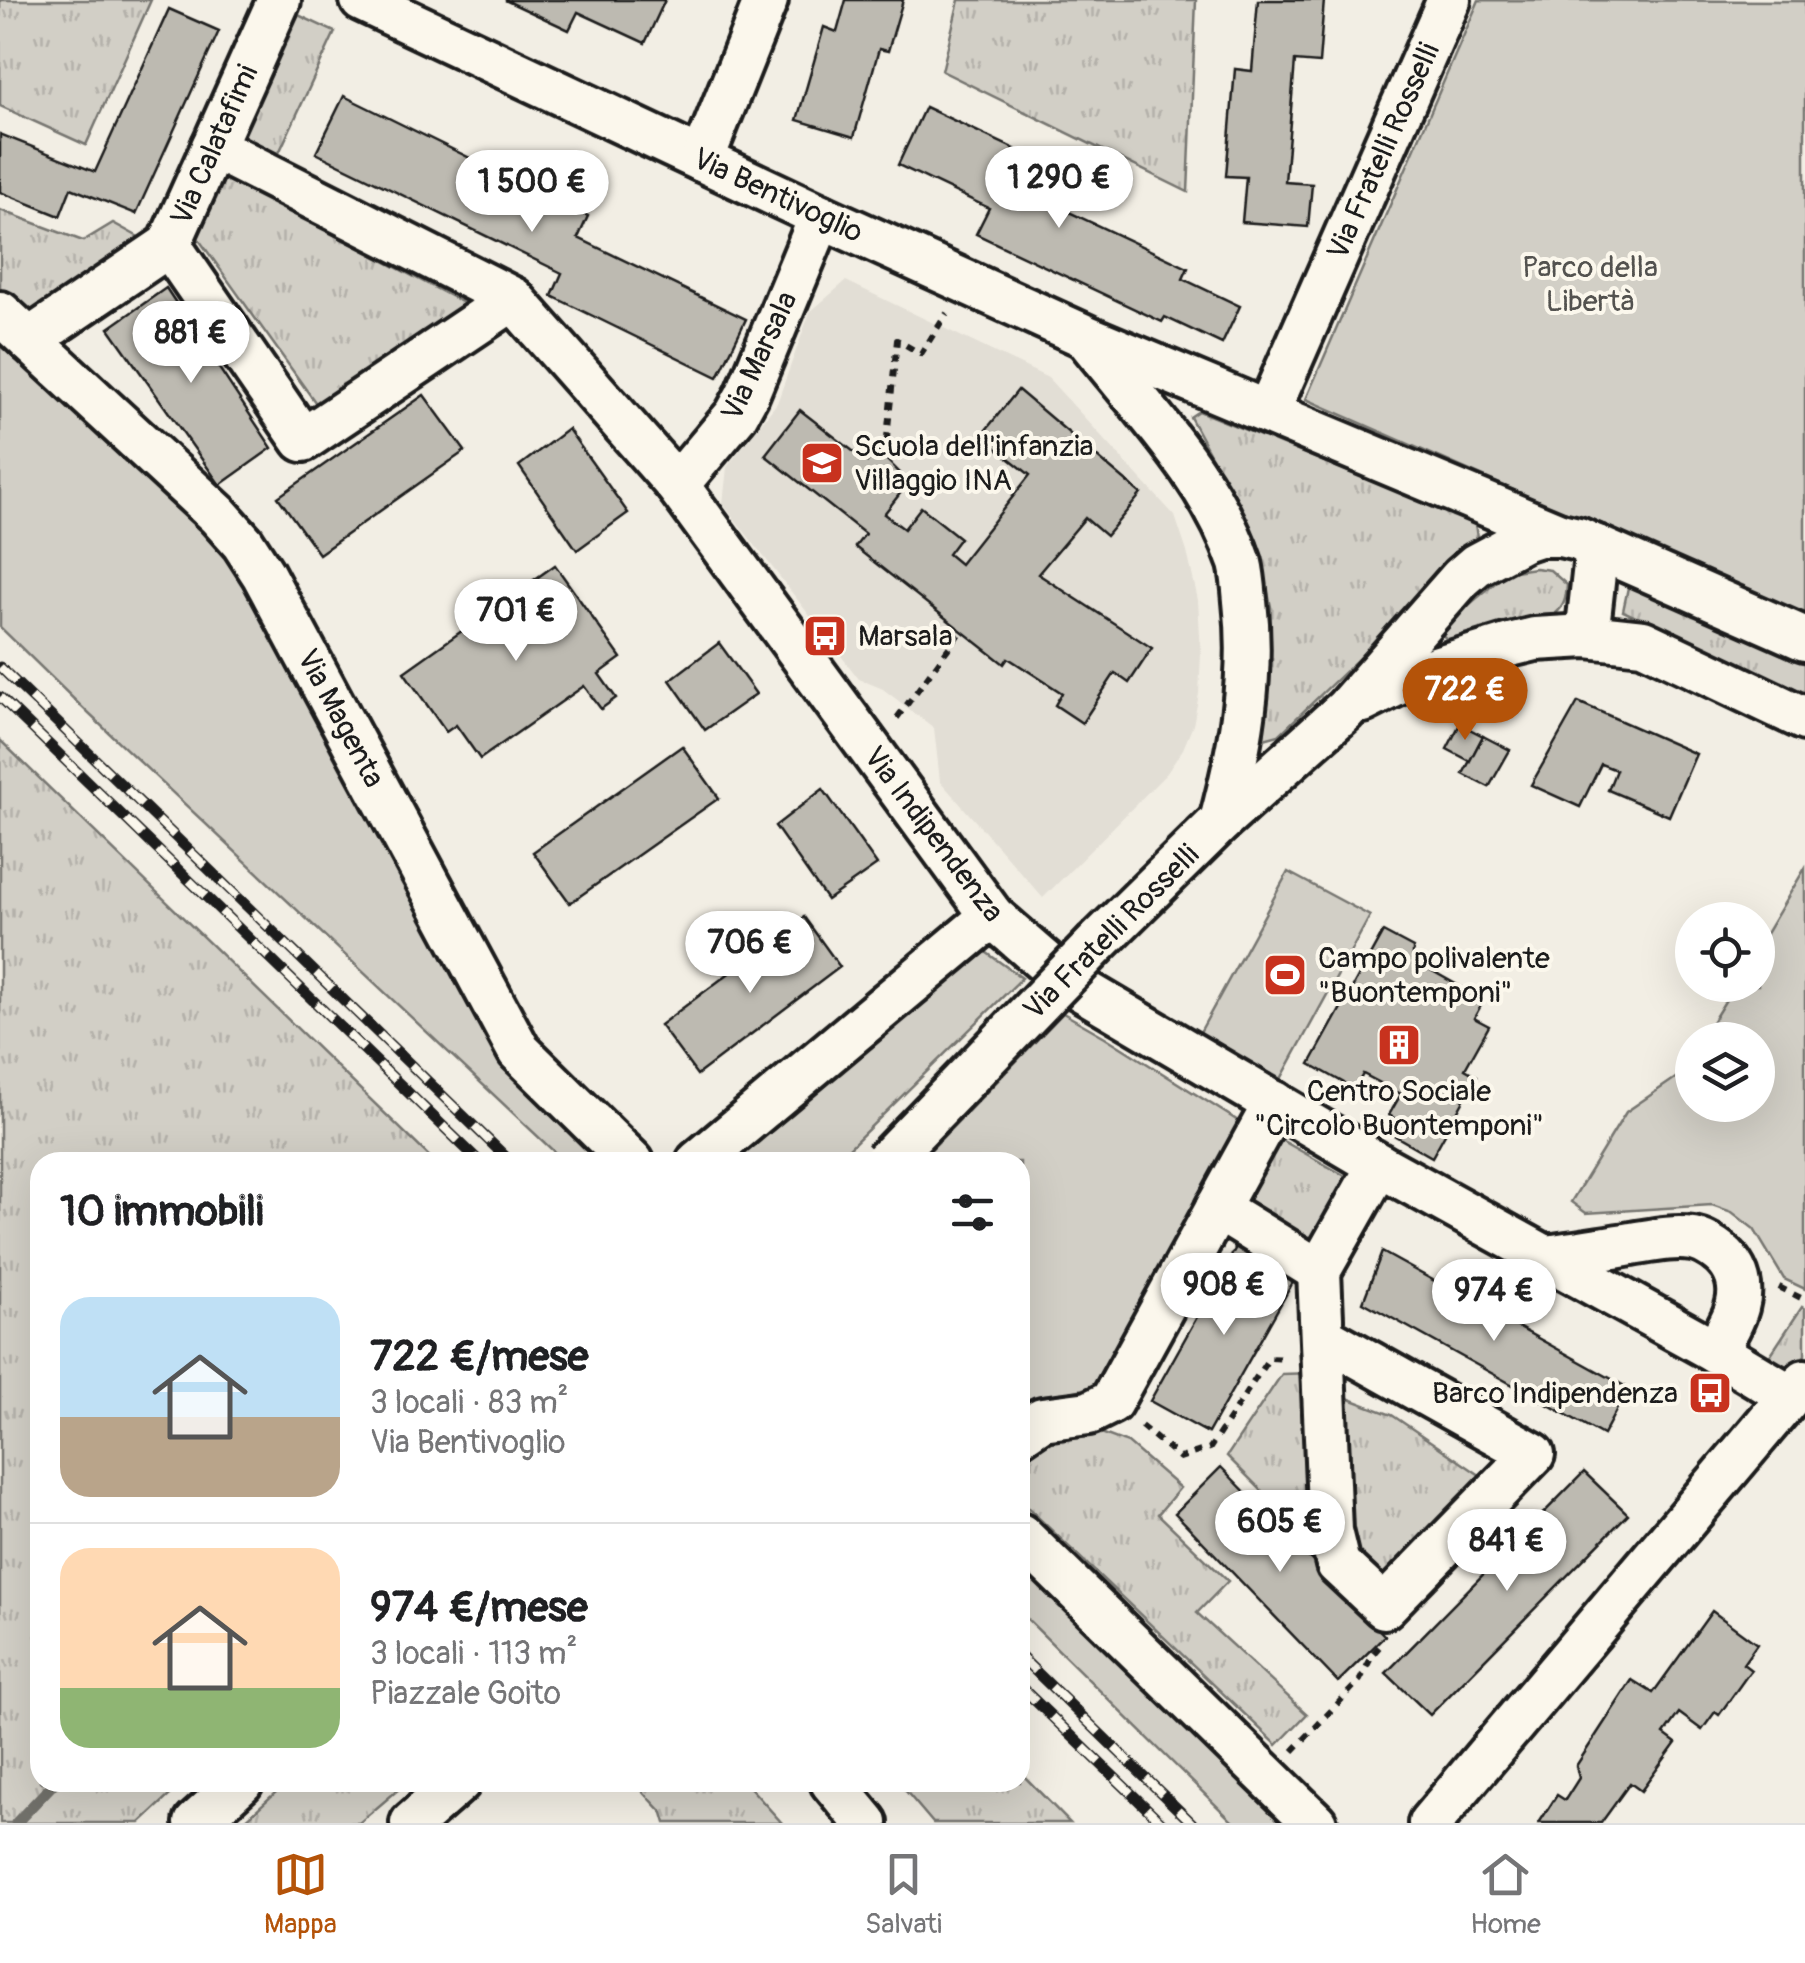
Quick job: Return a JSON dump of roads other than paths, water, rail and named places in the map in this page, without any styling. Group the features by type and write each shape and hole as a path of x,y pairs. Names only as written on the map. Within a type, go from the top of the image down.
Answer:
{"street":[{"name":"Via Calatafimi","path":"14,326 168,245 279,0"},
{"name":"Via Bentivoglio","path":"362,0 1087,337 1805,640"},
{"path":"702,160 766,0"},
{"name":"Via Fratelli Rosselli","path":"1268,412 1449,0"},
{"path":"168,245 302,440 513,299 213,146"},
{"name":"Via Marsala","path":"677,484 736,416 821,216"},
{"name":"Via Indipendenza","path":"513,299 677,484 992,916 1066,982 1546,1257 1715,1350 1797,1388"},
{"name":"Via Magenta","path":"14,326 218,515 243,543 519,1051 622,1152"},
{"name":"Via Bentivoglio","path":"1087,337 1188,464 1217,511 1241,566 1248,621 1248,677 1234,774 1221,821"},
{"path":"1344,710 1461,578 1476,565 1538,535 1578,541 1587,636"},
{"path":"1344,710 1439,665 1535,639 1587,636 1643,642 1805,719"},
{"name":"Via Fratelli Rosselli","path":"895,1152 1221,821 1344,710"},
{"path":"710,1152 992,916"},
{"path":"1030,1427 1042,1419 1089,1412 1112,1402 1275,1103"},
{"path":"1322,1349 1533,1454 1384,1608 1338,1564 1330,1532 1322,1349 1319,1272 1379,1164"},
{"path":"1217,1208 1319,1272"},
{"path":"1546,1257 1670,1238 1696,1240 1714,1249 1728,1261 1738,1278 1740,1300 1732,1323 1715,1350"},
{"path":"1430,1823 1797,1388"},
{"path":"1030,1545 1315,1823"},
{"path":"196,1823 230,1792"},
{"path":"412,1823 448,1792"},
{"path":"840,1792 866,1823"}],"waterway":[{"path":"16,1823 45,1792"}],"railway":[{"path":"0,667 501,1152"},
{"path":"0,697 470,1152"},
{"path":"1030,1666 1192,1823"},
{"path":"1030,1696 1162,1823"}],"place":[{"name":"Scuola dell'infanzia Villaggio INA","path":"822,463"},
{"name":"Marsala","path":"825,636"},
{"name":"Campo polivalente \"Buontemponi\"","path":"1285,975"},
{"name":"Centro Sociale \"Circolo Buontemponi\"","path":"1399,1045"},
{"name":"Barco Indipendenza","path":"1710,1393"}],"park label":[{"name":"Parco della Libertà","path":"1590,284"}]}
